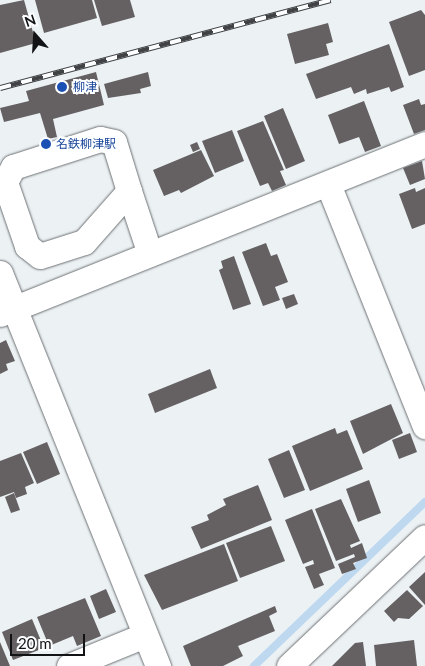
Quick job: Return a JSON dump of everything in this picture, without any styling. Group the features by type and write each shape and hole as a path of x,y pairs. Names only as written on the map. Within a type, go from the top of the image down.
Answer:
{"street":[{"path":"129,191 84,242 40,256 27,246 5,182 13,167 100,139 114,142 150,254"},
{"path":"7,311 425,144"},
{"path":"328,184 425,426"},
{"path":"0,273 7,311 158,666"},
{"path":"290,666 425,537"},
{"path":"69,666 145,635"}],"building":[{"path":"24,0 36,43 0,53 0,5"},
{"path":"35,0 92,0 97,18 44,33"},
{"path":"94,0 130,0 135,17 102,26"},
{"path":"421,10 425,15 425,70 409,76 389,22"},
{"path":"328,23 333,42 326,44 329,55 295,64 287,34"},
{"path":"389,44 404,87 391,92 389,87 367,94 366,89 354,94 351,87 316,99 306,74"},
{"path":"96,72 104,105 53,119 57,137 48,139 40,113 4,122 0,108 29,101 26,91"},
{"path":"148,72 151,86 140,89 141,93 108,98 104,84"},
{"path":"419,99 421,105 425,104 425,130 414,134 403,105"},
{"path":"364,101 381,146 365,152 359,137 339,144 328,115"},
{"path":"283,108 305,161 286,169 264,116"},
{"path":"263,121 284,170 280,171 286,185 272,191 268,183 260,186 237,131"},
{"path":"232,130 244,161 215,173 202,141"},
{"path":"197,142 200,149 193,152 190,145"},
{"path":"201,150 214,176 181,193 179,190 164,196 153,170"},
{"path":"422,161 425,179 410,185 403,168"},
{"path":"415,188 416,192 425,188 425,224 412,229 399,194"},
{"path":"266,243 271,256 277,254 288,282 275,287 280,300 263,306 242,252"},
{"path":"234,256 251,304 233,310 219,270 223,268 221,261"},
{"path":"294,294 298,304 286,309 282,298"},
{"path":"6,340 15,361 6,364 8,370 0,374 0,343"},
{"path":"210,369 217,388 155,413 148,394"},
{"path":"391,404 403,433 363,454 350,421"},
{"path":"335,428 337,434 347,430 363,469 310,491 292,446"},
{"path":"410,433 417,452 399,459 392,440"},
{"path":"47,442 60,474 37,484 23,452"},
{"path":"289,450 305,490 284,498 268,459"},
{"path":"21,453 34,483 25,487 27,494 16,498 14,492 0,497 0,461"},
{"path":"369,480 381,513 358,522 346,489"},
{"path":"258,485 272,520 201,549 191,527 209,520 207,515 226,505 223,499"},
{"path":"14,493 20,510 11,513 5,497"},
{"path":"341,499 360,541 350,545 351,548 362,543 367,558 353,563 356,569 342,574 338,564 355,557 354,554 336,561 315,509"},
{"path":"312,509 335,568 319,574 324,585 314,589 305,567 314,564 313,560 303,564 285,520"},
{"path":"271,526 285,561 240,578 226,543"},
{"path":"224,544 238,581 162,610 144,575"},
{"path":"425,572 425,605 409,587"},
{"path":"106,589 116,612 99,619 90,596"},
{"path":"407,590 423,606 409,619 398,618 394,622 384,611"},
{"path":"85,598 101,636 77,646 73,636 49,646 37,617"},
{"path":"275,606 277,612 269,616 275,631 238,646 243,656 223,666 191,666 183,646"},
{"path":"32,619 44,648 13,660 2,632"},
{"path":"414,640 417,666 376,666 374,645"},
{"path":"0,642 10,666 0,666"},
{"path":"363,642 366,666 332,666 355,643"}],"waterway":[{"path":"254,666 425,502"}],"railway":[{"path":"0,88 331,0"}],"place":[{"name":"柳津","path":"62,87"},
{"name":"名鉄柳津駅","path":"46,144"}]}
